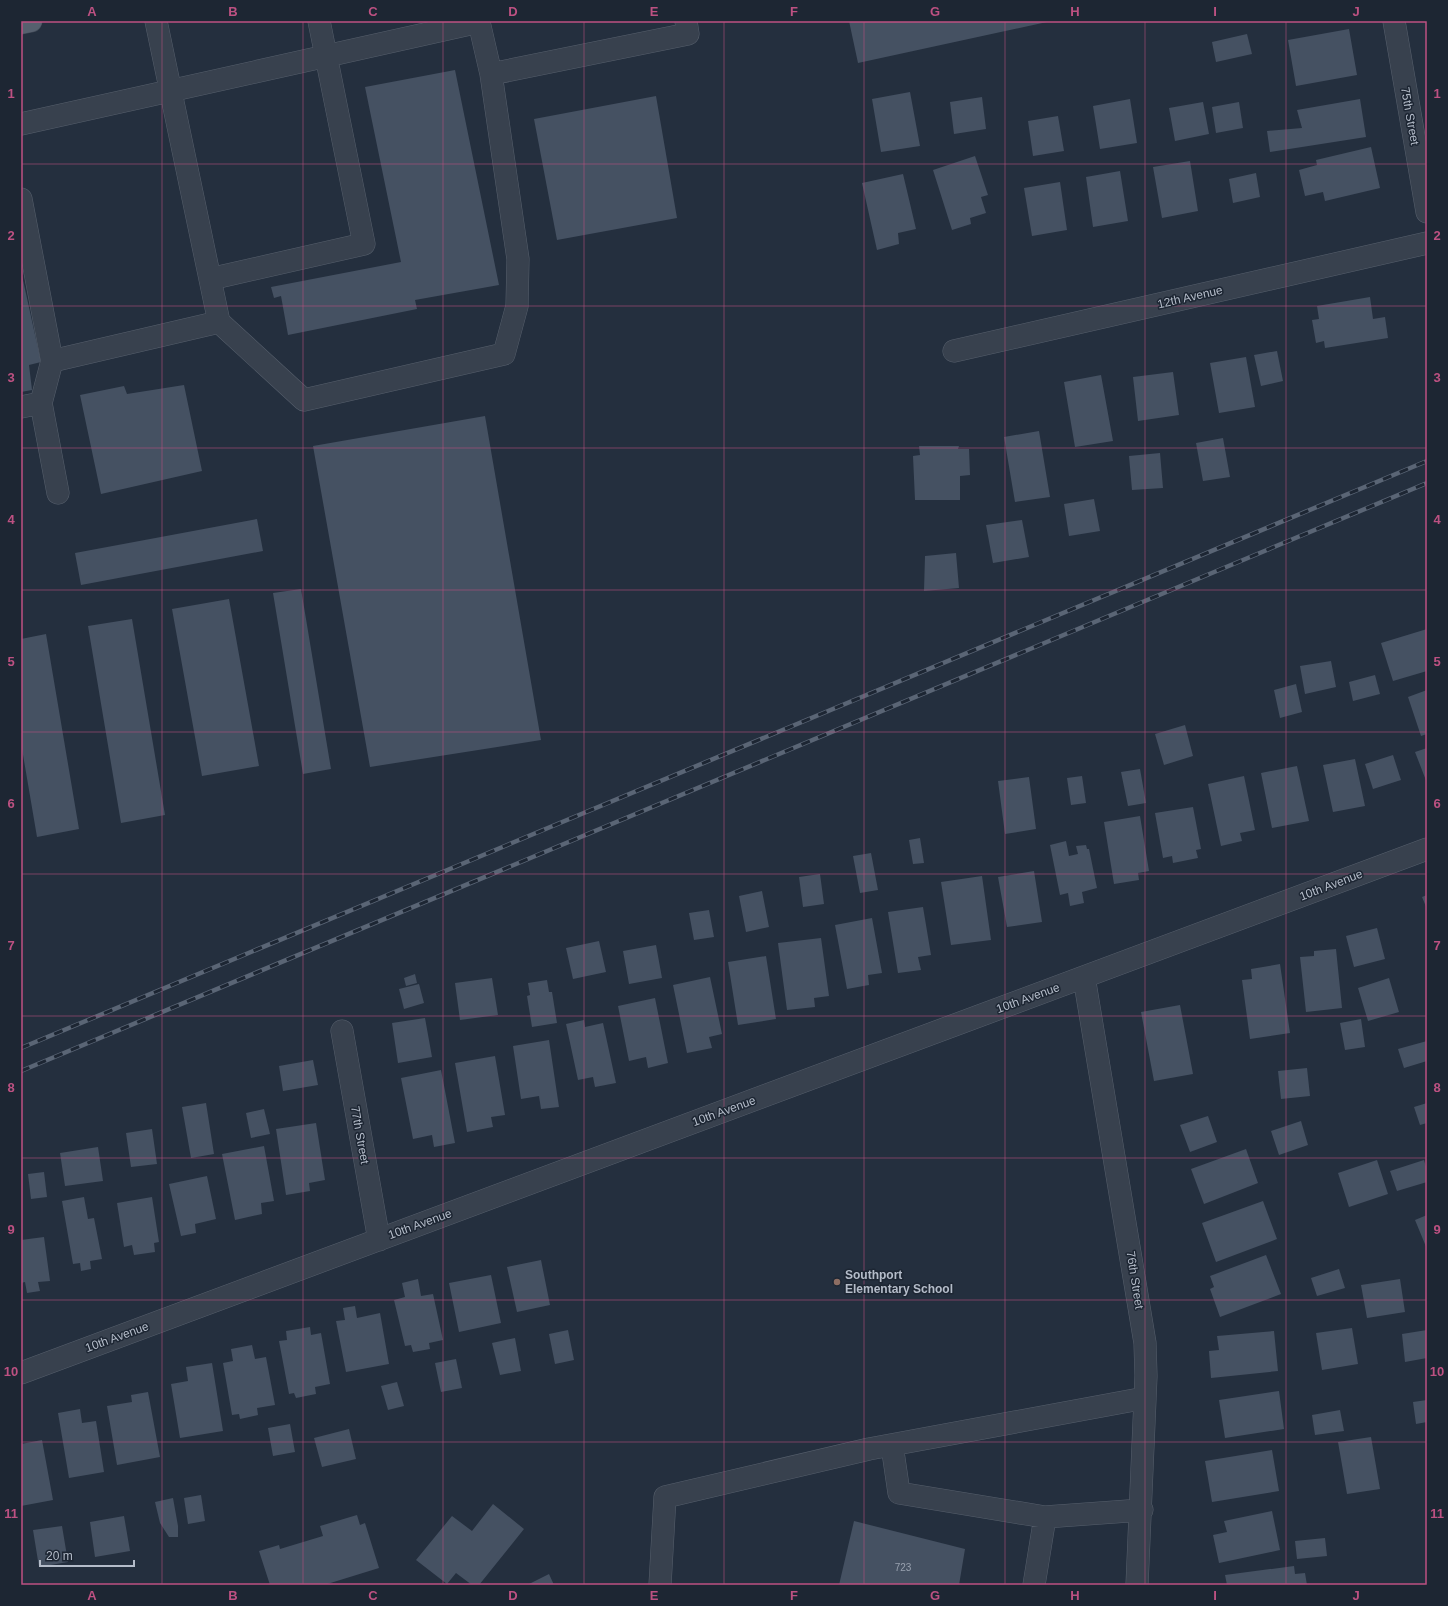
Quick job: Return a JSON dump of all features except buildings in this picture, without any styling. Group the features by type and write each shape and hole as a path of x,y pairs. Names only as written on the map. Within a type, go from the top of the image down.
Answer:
{"main road":[{"path":"21,23 31,21"}],"street":[{"path":"21,124 170,90 327,56 479,21 491,74 518,259 517,306 504,354 304,400 219,322 170,90 156,21"},
{"path":"210,279 364,244 319,21"},
{"path":"491,74 688,34 686,21"},
{"name":"75th Street","path":"1394,21 1427,212"},
{"path":"21,200 52,361 31,405 58,493"},
{"name":"12th Avenue","path":"954,351 1427,243"},
{"path":"52,361 219,322"},
{"name":"10th Avenue","path":"21,1373 1427,849"},
{"name":"76th Street","path":"1084,977 1145,1343 1142,1510 1137,1585"},
{"name":"77th Street","path":"342,1031 378,1240"},
{"path":"660,1585 665,1497 862,1451 1145,1398"},
{"path":"892,1445 899,1493 1045,1517 1142,1510"},
{"path":"1034,1585 1045,1517"}],"railway":[{"path":"21,1048 1427,461"},
{"path":"21,1071 1427,483"}],"place":[{"name":"Southport Elementary School","path":"837,1282"}]}
